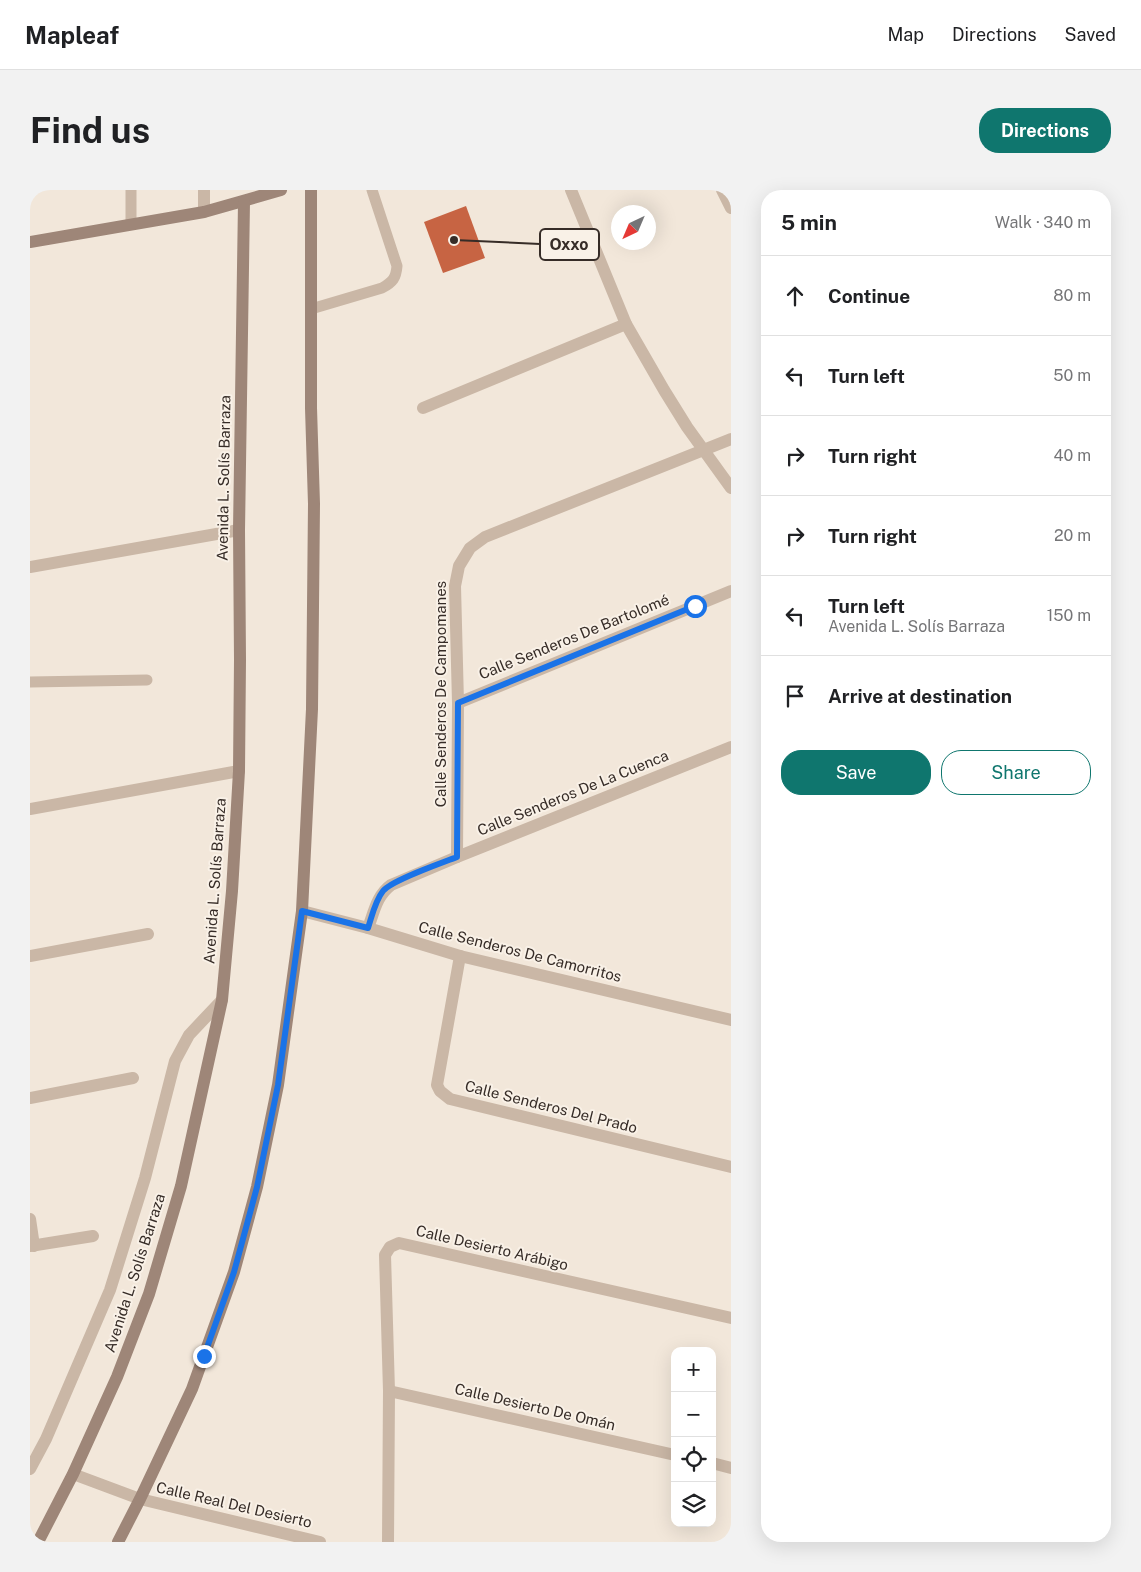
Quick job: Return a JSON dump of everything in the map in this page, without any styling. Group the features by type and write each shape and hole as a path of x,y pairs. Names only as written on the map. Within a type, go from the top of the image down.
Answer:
{"main road":[{"path":"30,242 204,212 244,196 281,190"},
{"path":"118,1542 192,1389 234,1272 257,1187 278,1085 302,911 312,709 314,504 311,190"},
{"name":"Avenida L. Solís Barraza","path":"38,1542 73,1474 117,1378 149,1294 181,1186 222,1000 232,891 239,772 239,530 244,196"}],"street":[{"path":"204,190 204,212"},
{"path":"571,190 626,324 664,390 703,450 731,488"},
{"path":"722,190 731,208"},
{"path":"423,408 626,324"},
{"name":"Calle Senderos De Campomanes","path":"457,857 458,703 455,586 459,566 470,548 486,537 731,439"},
{"path":"30,567 239,530"},
{"name":"Calle Senderos De Bartolomé","path":"458,703 731,591"},
{"name":"Calle Senderos De La Cuenca","path":"368,928 384,890 399,882 731,747"},
{"path":"30,809 239,772"},
{"name":"Calle Senderos De Camorritos","path":"302,911 368,928 460,956 731,1020"},
{"path":"30,956 148,934"},
{"name":"Calle Senderos Del Prado","path":"460,956 437,1085 444,1096 731,1167"},
{"path":"30,1469 46,1439 110,1290 145,1178 175,1061 189,1035 222,1000"},
{"path":"30,1098 133,1078"},
{"path":"30,1219 32,1246 93,1236"},
{"name":"Calle Desierto Arábigo","path":"388,1542 389,1391 386,1255 390,1247 395,1244 409,1246 731,1318"},
{"name":"Calle Desierto De Omán","path":"389,1391 671,1454"},
{"path":"716,1464 731,1468"},
{"name":"Calle Real Del Desierto","path":"73,1474 140,1499 272,1536 320,1542"}],"lane":[{"path":"130,224 131,190"},
{"path":"311,309 382,288 392,283 396,276 397,266 372,190"},
{"path":"30,682 147,680"}],"building":[{"path":"466,206 485,258 443,273 424,222"}],"place":[{"name":"Oxxo","path":"454,240"}],"route":[{"path":"204,1356 234,1272 257,1187 278,1085 302,911 368,928 384,890 391,885 457,857 458,703 695,606"}]}
